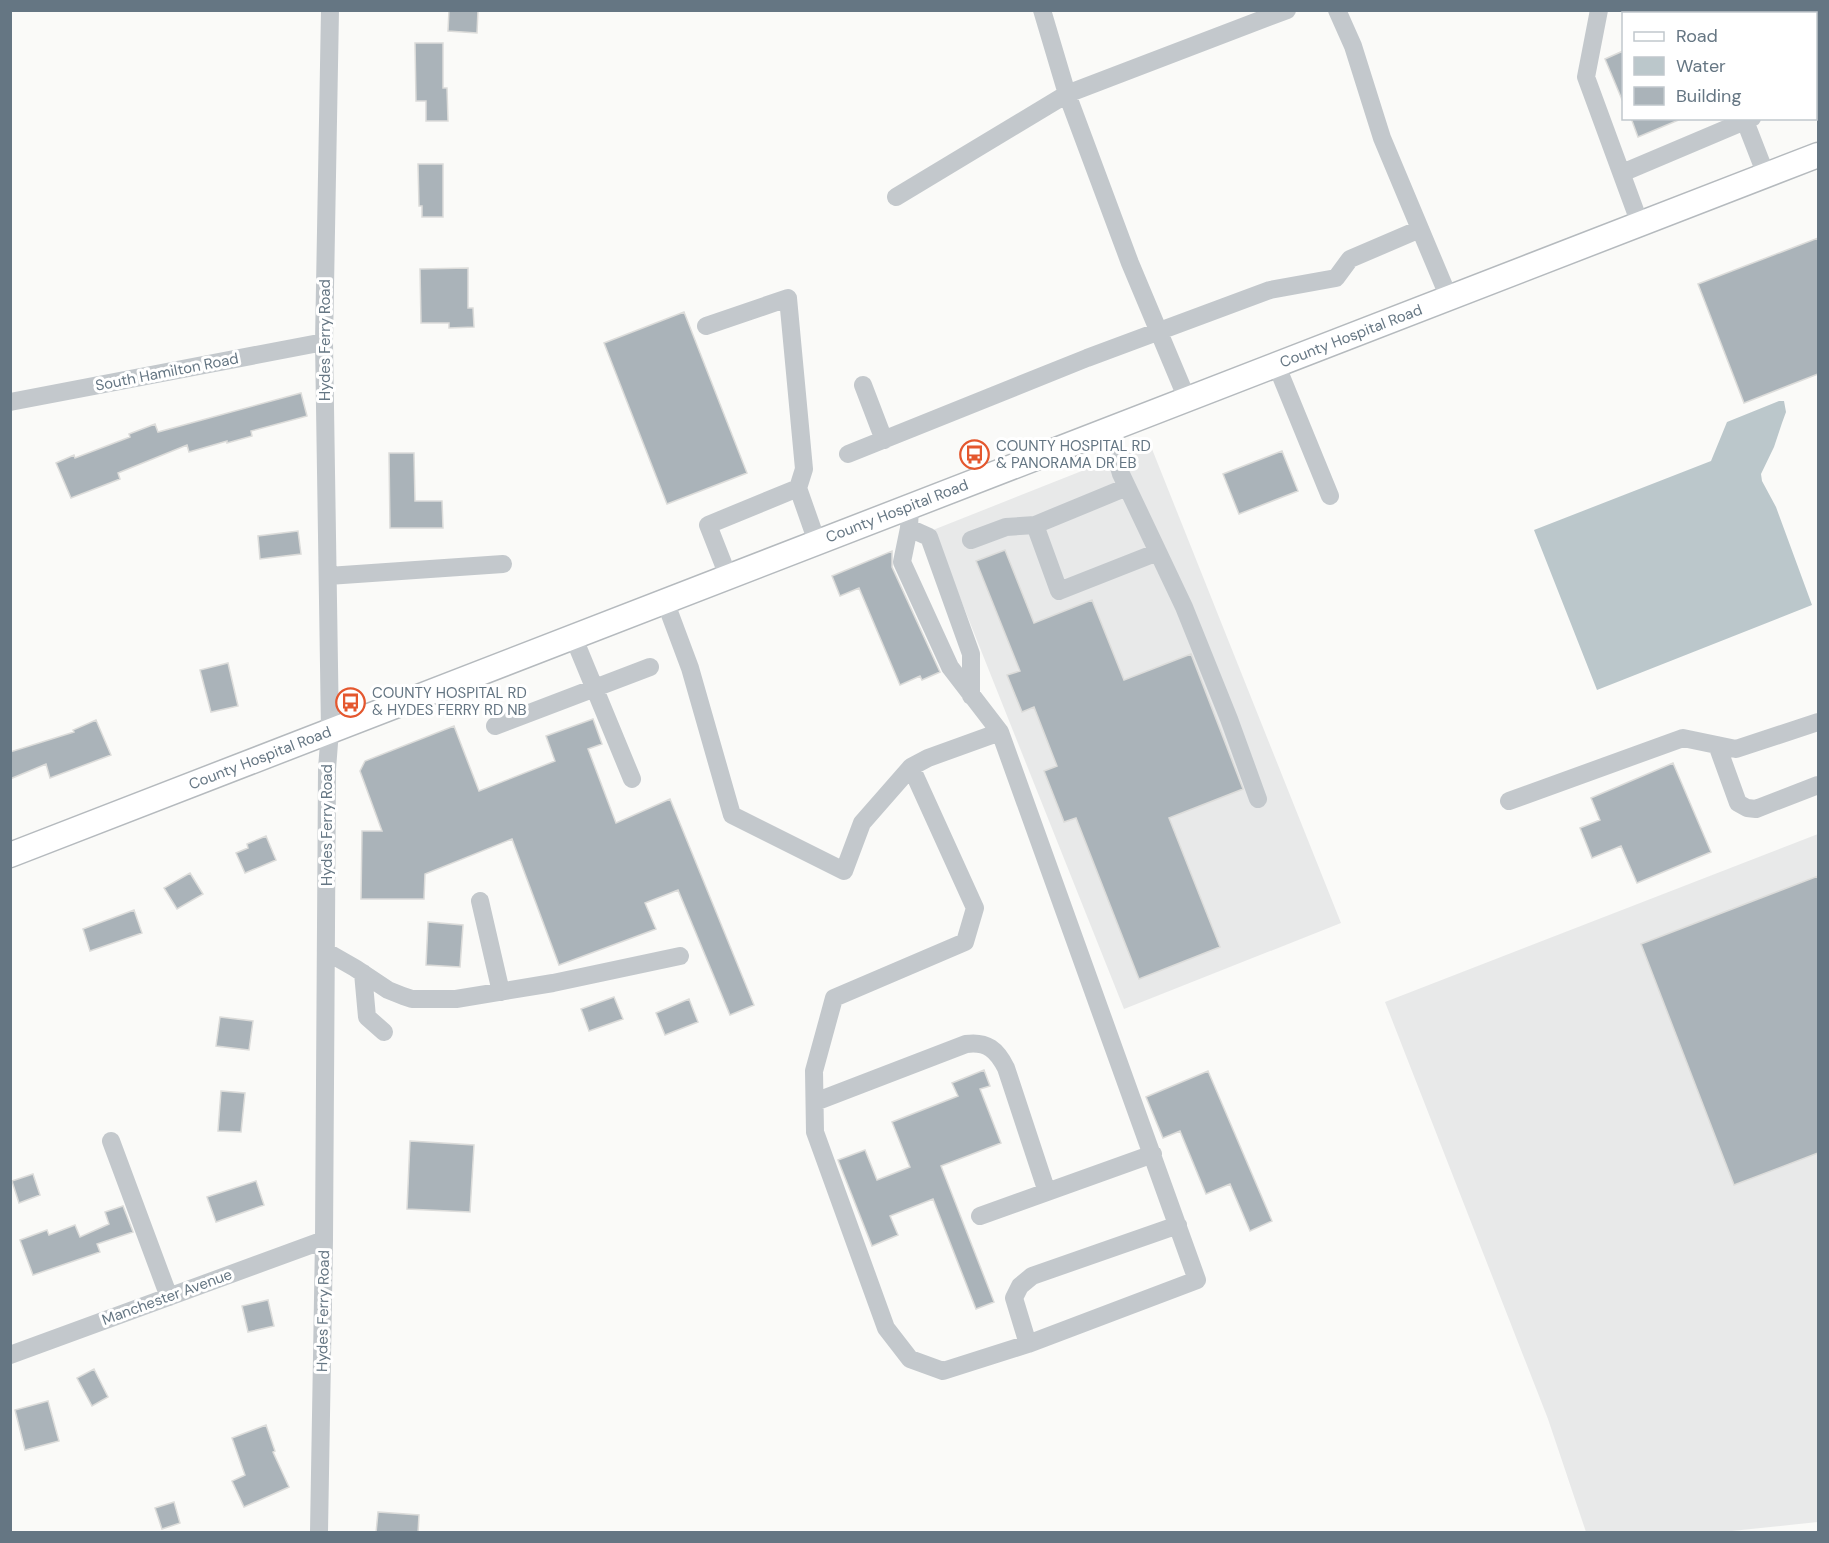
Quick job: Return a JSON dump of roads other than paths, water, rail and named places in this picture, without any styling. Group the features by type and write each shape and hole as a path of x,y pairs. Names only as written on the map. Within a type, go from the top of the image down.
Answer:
{"main road":[{"name":"County Hospital Road","path":"10,855 817,542 910,517 1108,429 1818,155"}],"street":[{"name":"Hydes Ferry Road","path":"319,1533 324,1240 327,768 330,730 324,342 330,10"},
{"path":"1042,10 1067,94 1130,263 1187,399"},
{"path":"896,196 1067,94 1287,10"},
{"path":"1337,10 1353,46 1382,138 1449,298"},
{"path":"1599,10 1586,77 1640,224"},
{"path":"1622,173 1748,120 1766,175"},
{"path":"848,454 1087,358 1270,290 1336,278 1350,259 1420,229"},
{"path":"706,326 789,298 804,469 798,488 817,542"},
{"name":"South Hamilton Road","path":"10,402 324,342"},
{"path":"1276,364 1330,496"},
{"path":"862,385 884,440"},
{"path":"1108,429 1121,474 1188,617 1258,799"},
{"path":"971,540 1006,526 1035,525 1128,487"},
{"path":"728,576 708,525 798,488"},
{"path":"910,517 902,562 950,667 1000,732 1197,1280 1028,1344 943,1371 910,1359 886,1328 815,1132 814,1071 834,998 965,942 975,908 911,767"},
{"path":"910,517 929,537 971,654 971,696"},
{"path":"1035,525 1059,591 1158,552"},
{"path":"328,576 503,564"},
{"path":"665,602 690,668 732,815 844,871 862,823 911,767 928,758 1000,732"},
{"path":"573,636 632,779"},
{"path":"495,726 650,667"},
{"path":"1509,801 1683,738 1736,749 1818,722"},
{"path":"1717,745 1738,803 1747,808 1756,809 1818,785"},
{"path":"480,902 501,992"},
{"path":"327,952 388,990 412,999 456,999 501,992 680,956"},
{"path":"363,973 367,1017 384,1032"},
{"path":"815,1102 966,1044 978,1042 990,1046 1001,1057 1006,1068 1047,1192"},
{"path":"111,1141 168,1297"},
{"path":"980,1216 1153,1154"},
{"path":"1028,1344 1014,1298 1020,1286 1032,1276 1178,1225"},
{"name":"Manchester Avenue","path":"10,1355 324,1240"}],"water":[{"path":"1784,401 1786,412 1774,447 1761,474 1762,481 1776,507 1812,605 1597,690 1534,530 1711,461 1727,422"}],"place":[{"name":"COUNTY HOSPITAL RD & PANORAMA DR EB","path":"975,455"},
{"name":"COUNTY HOSPITAL RD & HYDES FERRY RD NB","path":"351,702"}]}
